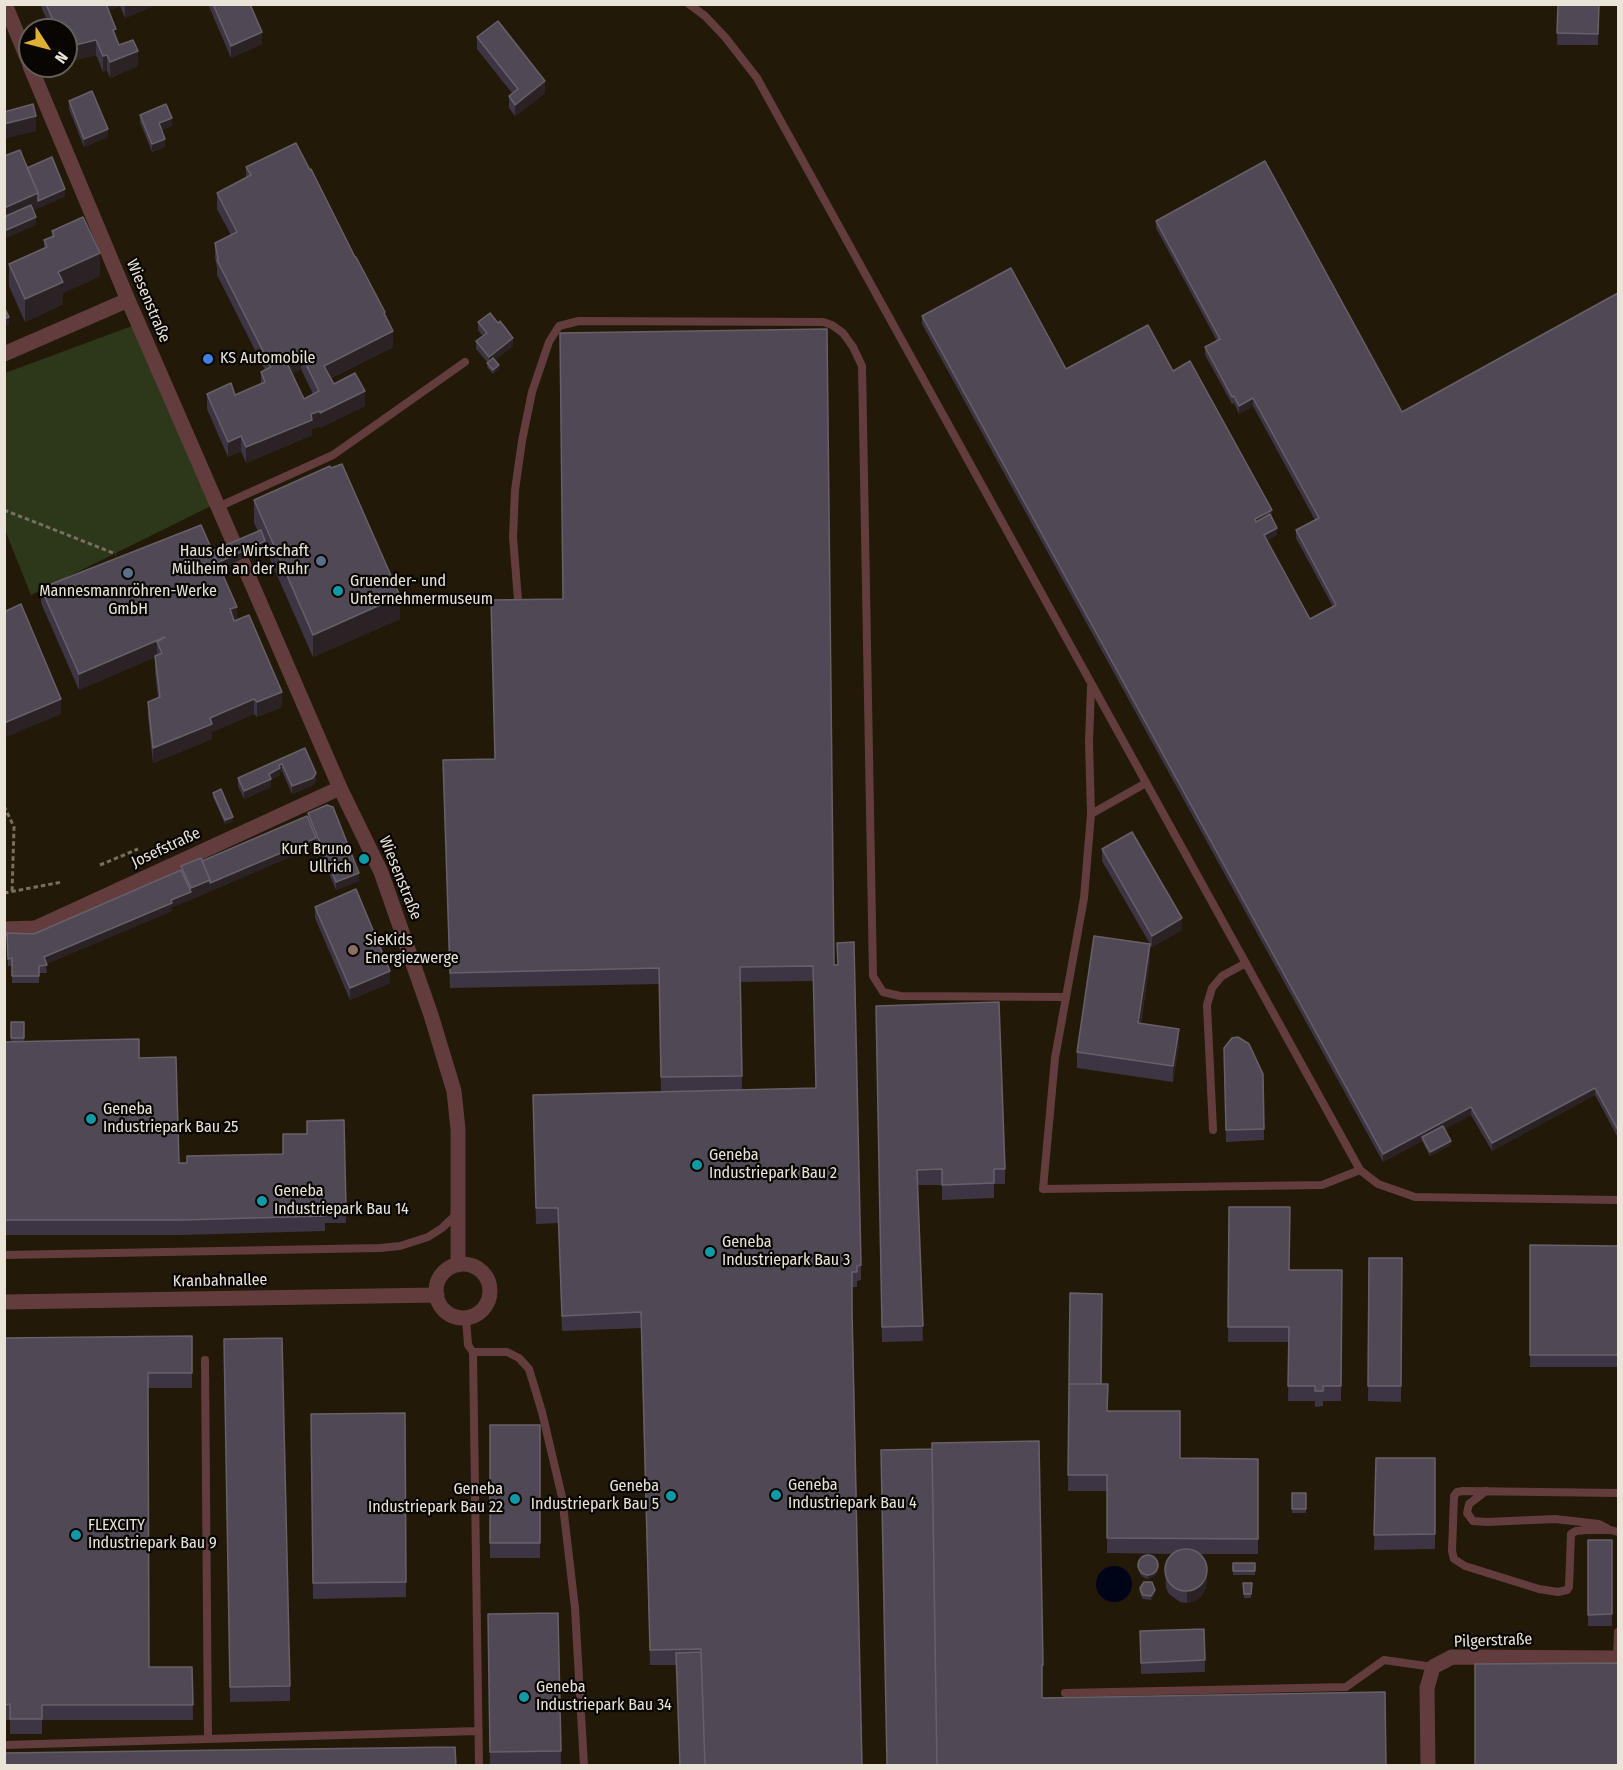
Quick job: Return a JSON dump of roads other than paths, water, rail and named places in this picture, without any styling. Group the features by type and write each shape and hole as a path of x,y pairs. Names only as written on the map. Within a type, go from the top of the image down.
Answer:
{"street":[{"name":"Wiesenstraße","path":"5,4 18,36"},
{"name":"Wiesenstraße","path":"35,78 238,554 340,788 381,872 431,1015 454,1091 458,1129 458,1264"},
{"path":"4,354 128,300"},
{"name":"Josefstraße","path":"4,929 35,928 340,788"},
{"path":"458,1264 474,1266 482,1271 490,1287 490,1296 486,1305 480,1312 466,1318 448,1314 440,1306 436,1295 437,1282 451,1267 458,1264"},
{"name":"Kranbahnallee","path":"4,1302 436,1295"},
{"name":"Pilgerstraße","path":"1433,1667 1452,1657 1618,1658"},
{"path":"1428,1766 1427,1688 1433,1667"}],"lane":[{"path":"689,4 705,16 725,37 757,78 1360,1170 1378,1184 1415,1197 1618,1200"},
{"path":"518,600 513,537 515,490 522,441 532,392 549,342 559,326 579,321 823,322 832,325 843,333 862,366 873,976 884,992 900,996 1066,997"},
{"path":"218,507 333,455 465,362"},
{"path":"1091,685 1089,742 1091,814 1084,898 1055,1058 1043,1190 1322,1185 1360,1170"},
{"path":"1091,814 1146,783"},
{"path":"1213,1130 1207,1005 1212,988 1222,976 1246,963"},
{"path":"4,1255 400,1246 428,1237 458,1213"},
{"path":"466,1318 468,1345 473,1352 479,1766"},
{"path":"473,1352 507,1352 519,1358 529,1369 542,1412 562,1497 575,1608 584,1766"},
{"path":"205,1360 208,1739"},
{"path":"1486,1491 1469,1504 1467,1514 1473,1521 1555,1520 1599,1524 1615,1531"},
{"path":"1615,1531 1586,1530 1571,1534 1569,1583 1567,1590 1558,1592 1539,1589 1465,1566 1454,1559 1452,1551 1454,1496 1457,1492 1618,1493"},
{"path":"1618,1632 1618,1658"},
{"path":"1065,1693 1346,1687 1383,1660 1433,1667"},
{"path":"4,1745 478,1731"}],"water":[{"path":"1114,1566 1127,1571 1132,1584 1127,1597 1114,1602 1101,1597 1096,1584 1101,1571"}],"place":[{"name":"KS Automobile","path":"208,359"},
{"name":"Haus der Wirtschaft Mülheim an der Ruhr","path":"321,561"},
{"name":"Mannesmannröhren-Werke GmbH","path":"128,573"},
{"name":"Gruender- und Unternehmermuseum","path":"338,591"},
{"name":"Kurt Bruno Ullrich","path":"364,859"},
{"name":"SieKids Energiezwerge","path":"353,950"},
{"name":"Geneba Industriepark Bau 25","path":"91,1119"},
{"name":"Geneba Industriepark Bau 2","path":"697,1165"},
{"name":"Geneba Industriepark Bau 14","path":"262,1201"},
{"name":"Geneba Industriepark Bau 3","path":"710,1252"},
{"name":"Geneba Industriepark Bau 4","path":"776,1495"},
{"name":"Geneba Industriepark Bau 5","path":"671,1496"},
{"name":"Geneba Industriepark Bau 22","path":"515,1499"},
{"name":"FLEXCITY Industriepark Bau 9","path":"76,1535"},
{"name":"Geneba Industriepark Bau 34","path":"524,1697"}]}
